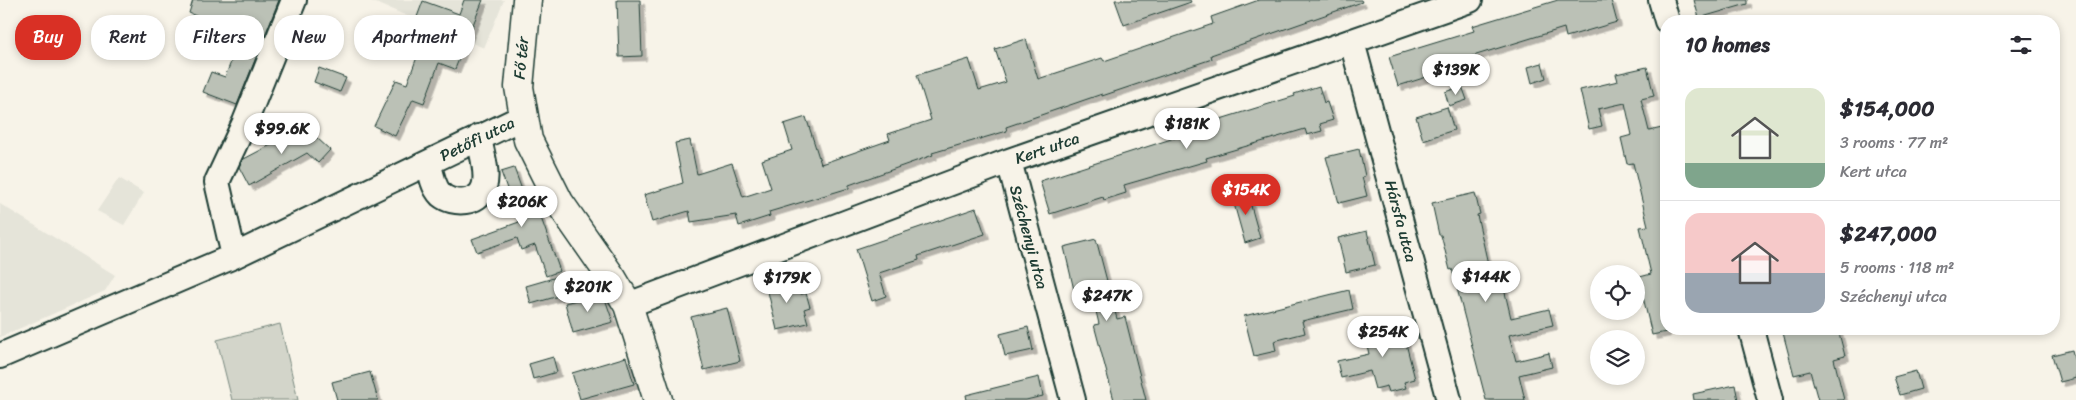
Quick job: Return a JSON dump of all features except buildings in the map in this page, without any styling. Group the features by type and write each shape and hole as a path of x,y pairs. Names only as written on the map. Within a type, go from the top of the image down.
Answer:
{"main road":[{"name":"Fő tér","path":"525,116 519,87 527,0"},
{"name":"Petőfi utca","path":"525,116 528,140 558,202 612,278 628,305 644,349 658,400"}],"street":[{"path":"234,256 218,182 245,122 294,0"},
{"name":"Kert utca","path":"628,305 1009,161 1470,0"},
{"path":"1661,0 1665,15"},
{"name":"Hársfa utca","path":"1352,42 1449,400"},
{"name":"Petőfi utca","path":"0,356 169,286 525,116"},
{"path":"429,163 431,176 440,194 449,200 459,202 476,197 484,189 486,180 479,137"},
{"name":"Széchenyi utca","path":"1009,161 1074,400"},
{"path":"1753,335 1770,400"}],"shaded area":[{"path":"369,0 504,0 484,48 475,44 475,15 405,15"},
{"path":"119,178 144,193 124,225 97,211"},
{"path":"0,204 115,275 105,291 0,337"},
{"path":"280,324 298,400 232,400 217,340"}]}
